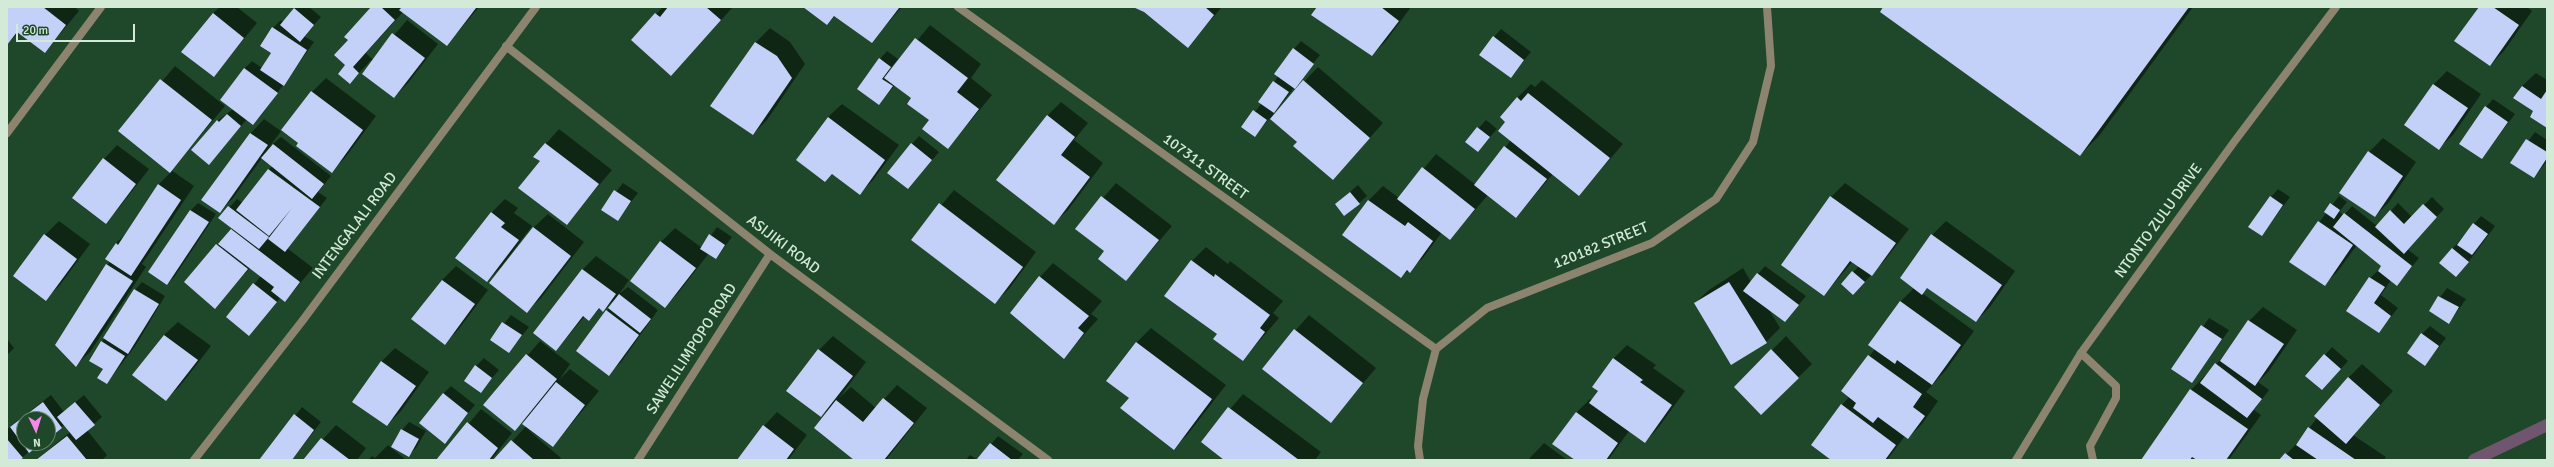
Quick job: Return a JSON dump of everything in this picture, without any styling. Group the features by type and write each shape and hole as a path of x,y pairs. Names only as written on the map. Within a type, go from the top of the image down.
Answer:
{"street":[{"path":"7,133 101,7"},
{"name":"INTENGALALI ROAD","path":"194,460 303,320 536,7"},
{"name":"107311 STREET","path":"958,7 1436,349"},
{"name":"120182 STREET","path":"1436,349 1487,308 1652,243 1716,199 1753,142 1771,66 1767,7"},
{"name":"NTONTO ZULU DRIVE","path":"2016,460 2081,353 2234,142 2336,7"},
{"name":"ASIJIKI ROAD","path":"506,46 770,254 1048,460"},
{"name":"SAWELILIMPOPO ROAD","path":"638,460 770,254"},
{"path":"1420,460 1418,446 1423,399 1436,349"},
{"path":"2081,353 2116,386 2116,398 2090,446 2093,460"}],"building":[{"path":"7,7 43,7 66,25 45,53 17,32 7,45"},
{"path":"371,7 381,7 395,20 353,67 359,73 350,84 338,74 345,65 334,55 348,40 344,37"},
{"path":"402,7 476,8 447,46 399,10"},
{"path":"668,7 706,7 721,20 671,76 631,40 655,13 660,17"},
{"path":"803,7 899,8 872,43 834,16 827,25"},
{"path":"1133,7 1205,7 1214,15 1188,48 1144,12"},
{"path":"1317,7 1381,7 1399,21 1372,56 1311,15"},
{"path":"1883,7 2189,7 2080,156 1880,12"},
{"path":"2479,7 2493,7 2519,25 2490,66 2454,41"},
{"path":"294,8 314,25 300,42 280,25"},
{"path":"213,13 244,38 214,77 181,52"},
{"path":"272,27 307,50 284,86 260,70 271,53 260,46"},
{"path":"392,33 425,58 394,98 362,74"},
{"path":"1493,36 1524,60 1511,78 1479,55"},
{"path":"915,38 968,78 957,92 979,109 948,149 922,129 929,120 907,104 911,98 884,78"},
{"path":"755,42 777,56 792,78 753,135 710,106"},
{"path":"1293,48 1314,64 1295,89 1274,74"},
{"path":"879,58 891,67 882,79 893,86 879,105 857,89"},
{"path":"244,68 278,93 253,125 220,100"},
{"path":"160,79 212,120 170,173 118,131"},
{"path":"1303,80 1370,138 1333,180 1293,146 1297,142 1270,119"},
{"path":"1273,81 1289,92 1274,113 1258,102"},
{"path":"2433,84 2468,108 2439,150 2404,125"},
{"path":"2522,86 2541,99 2547,90 2547,128 2530,117 2533,111 2513,98"},
{"path":"311,91 363,130 332,173 296,146 298,143 281,130"},
{"path":"1528,93 1610,158 1579,196 1498,131 1505,122 1500,117 1517,97 1521,101"},
{"path":"2485,106 2508,122 2482,159 2459,144"},
{"path":"1253,110 1267,120 1255,137 1241,127"},
{"path":"227,114 241,126 209,165 191,150 217,120 219,122"},
{"path":"1047,115 1075,137 1061,155 1090,177 1054,225 996,180"},
{"path":"828,117 885,160 860,195 832,174 825,182 796,160"},
{"path":"1477,127 1490,137 1478,152 1465,142"},
{"path":"250,133 268,145 220,213 201,200"},
{"path":"2526,139 2547,152 2547,158 2534,178 2510,163"},
{"path":"545,143 599,184 567,225 518,188 540,161 533,157"},
{"path":"911,143 932,160 908,189 887,173"},
{"path":"273,144 324,184 312,199 261,158"},
{"path":"1504,146 1547,179 1516,218 1474,185"},
{"path":"2368,151 2403,176 2375,217 2339,193"},
{"path":"103,158 136,184 106,224 72,198"},
{"path":"1422,167 1475,209 1450,240 1397,199"},
{"path":"268,169 320,207 285,252 268,239 292,208 269,236 236,210"},
{"path":"158,184 181,200 131,276 105,259 116,243 118,245"},
{"path":"614,190 631,201 618,221 601,210"},
{"path":"1350,192 1360,204 1344,216 1335,204"},
{"path":"1101,196 1159,240 1126,281 1098,259 1104,251 1075,229"},
{"path":"1830,196 1896,243 1872,276 1850,261 1824,296 1781,265"},
{"path":"2270,196 2283,205 2262,236 2248,227"},
{"path":"1368,200 1405,226 1408,222 1433,241 1410,273 1407,270 1401,278 1342,235"},
{"path":"939,203 1023,267 995,304 911,240"},
{"path":"2330,203 2340,210 2334,219 2324,212"},
{"path":"2423,204 2437,217 2404,254 2375,227 2390,210 2404,224"},
{"path":"228,206 269,237 259,249 218,218"},
{"path":"190,210 209,222 167,285 148,272"},
{"path":"491,212 505,223 501,227 519,240 487,282 455,258"},
{"path":"2344,213 2412,266 2397,286 2378,271 2381,266 2333,227"},
{"path":"2318,221 2353,245 2325,286 2289,262"},
{"path":"2473,223 2488,234 2472,255 2457,245"},
{"path":"533,227 571,256 527,313 489,283"},
{"path":"231,229 300,282 285,302 271,291 274,287 218,244"},
{"path":"44,234 77,259 46,301 13,276"},
{"path":"709,234 725,245 716,259 700,249"},
{"path":"1931,234 2002,285 1976,322 1927,288 1922,295 1900,278"},
{"path":"660,241 696,268 665,308 630,281"},
{"path":"216,244 248,269 215,309 184,282"},
{"path":"2452,248 2469,262 2456,277 2439,263"},
{"path":"1191,260 1214,277 1215,274 1270,315 1260,328 1265,332 1243,361 1213,339 1217,334 1164,296"},
{"path":"106,264 133,281 76,367 55,345"},
{"path":"582,269 616,294 603,312 599,308 589,321 583,316 556,351 533,333"},
{"path":"1852,271 1865,282 1853,295 1841,284"},
{"path":"1757,273 1799,305 1785,322 1743,291"},
{"path":"1039,276 1089,316 1078,328 1084,333 1064,359 1010,313"},
{"path":"2369,277 2385,287 2374,303 2391,316 2379,333 2346,311"},
{"path":"442,280 475,304 445,345 411,319"},
{"path":"1729,282 1767,343 1731,365 1694,303"},
{"path":"253,283 277,302 249,336 226,317"},
{"path":"134,289 159,304 128,354 103,338"},
{"path":"619,294 651,319 640,333 608,308"},
{"path":"2438,296 2459,307 2449,324 2429,311"},
{"path":"1900,301 1961,345 1932,385 1897,360 1895,364 1868,345"},
{"path":"606,310 639,335 609,376 576,351"},
{"path":"2248,320 2284,344 2255,386 2220,361"},
{"path":"502,322 522,335 509,353 490,340"},
{"path":"2201,325 2222,339 2192,383 2171,369"},
{"path":"1294,329 1363,383 1331,423 1262,369"},
{"path":"2421,333 2439,346 2425,366 2407,353"},
{"path":"164,335 198,360 166,401 132,375"},
{"path":"101,341 125,356 107,384 97,378 103,369 89,361"},
{"path":"1136,342 1212,399 1174,450 1120,408 1129,398 1106,381"},
{"path":"818,349 853,376 821,417 786,391"},
{"path":"1771,349 1799,378 1761,415 1734,387"},
{"path":"526,354 557,379 515,431 483,405"},
{"path":"2324,354 2341,369 2322,390 2305,376"},
{"path":"1868,355 1922,394 1913,407 1925,416 1908,439 1878,417 1873,423 1853,408 1856,403 1841,391"},
{"path":"1613,358 1643,380 1640,382 1672,405 1645,443 1589,403 1598,391 1592,387"},
{"path":"381,361 416,386 387,426 352,402"},
{"path":"2215,363 2262,399 2247,418 2200,383"},
{"path":"475,365 492,378 481,393 464,381"},
{"path":"2348,377 2380,405 2346,444 2314,416"},
{"path":"556,382 585,405 553,447 522,424"},
{"path":"2190,389 2248,429 2226,460 2197,460 2192,457 2190,460 2141,460"},
{"path":"443,393 468,413 445,444 419,423"},
{"path":"883,398 914,423 884,460 854,460 814,428 836,400 863,422"},
{"path":"43,402 50,411 31,411"},
{"path":"75,402 95,425 76,440 57,417"},
{"path":"1841,404 1896,445 1885,460 1831,460 1811,445"},
{"path":"1228,407 1299,460 1224,460 1201,442"},
{"path":"1576,412 1618,443 1606,460 1575,460 1552,444"},
{"path":"294,414 314,430 292,460 259,460"},
{"path":"56,420 62,428 56,433"},
{"path":"16,422 16,435 10,427"},
{"path":"467,422 498,448 489,460 436,460"},
{"path":"763,425 794,449 786,460 737,460"},
{"path":"2308,427 2356,460 2318,460 2296,445"},
{"path":"401,429 419,439 409,457 391,447"},
{"path":"67,436 87,460 36,460 48,451 56,451 56,445"},
{"path":"321,438 350,460 303,460"},
{"path":"7,439 23,458 20,460 7,460"},
{"path":"511,440 534,460 493,460"},
{"path":"990,443 1012,460 977,459"},
{"path":"2285,453 2294,460 2279,460"}],"waterway":[{"path":"2474,460 2547,425"}]}
